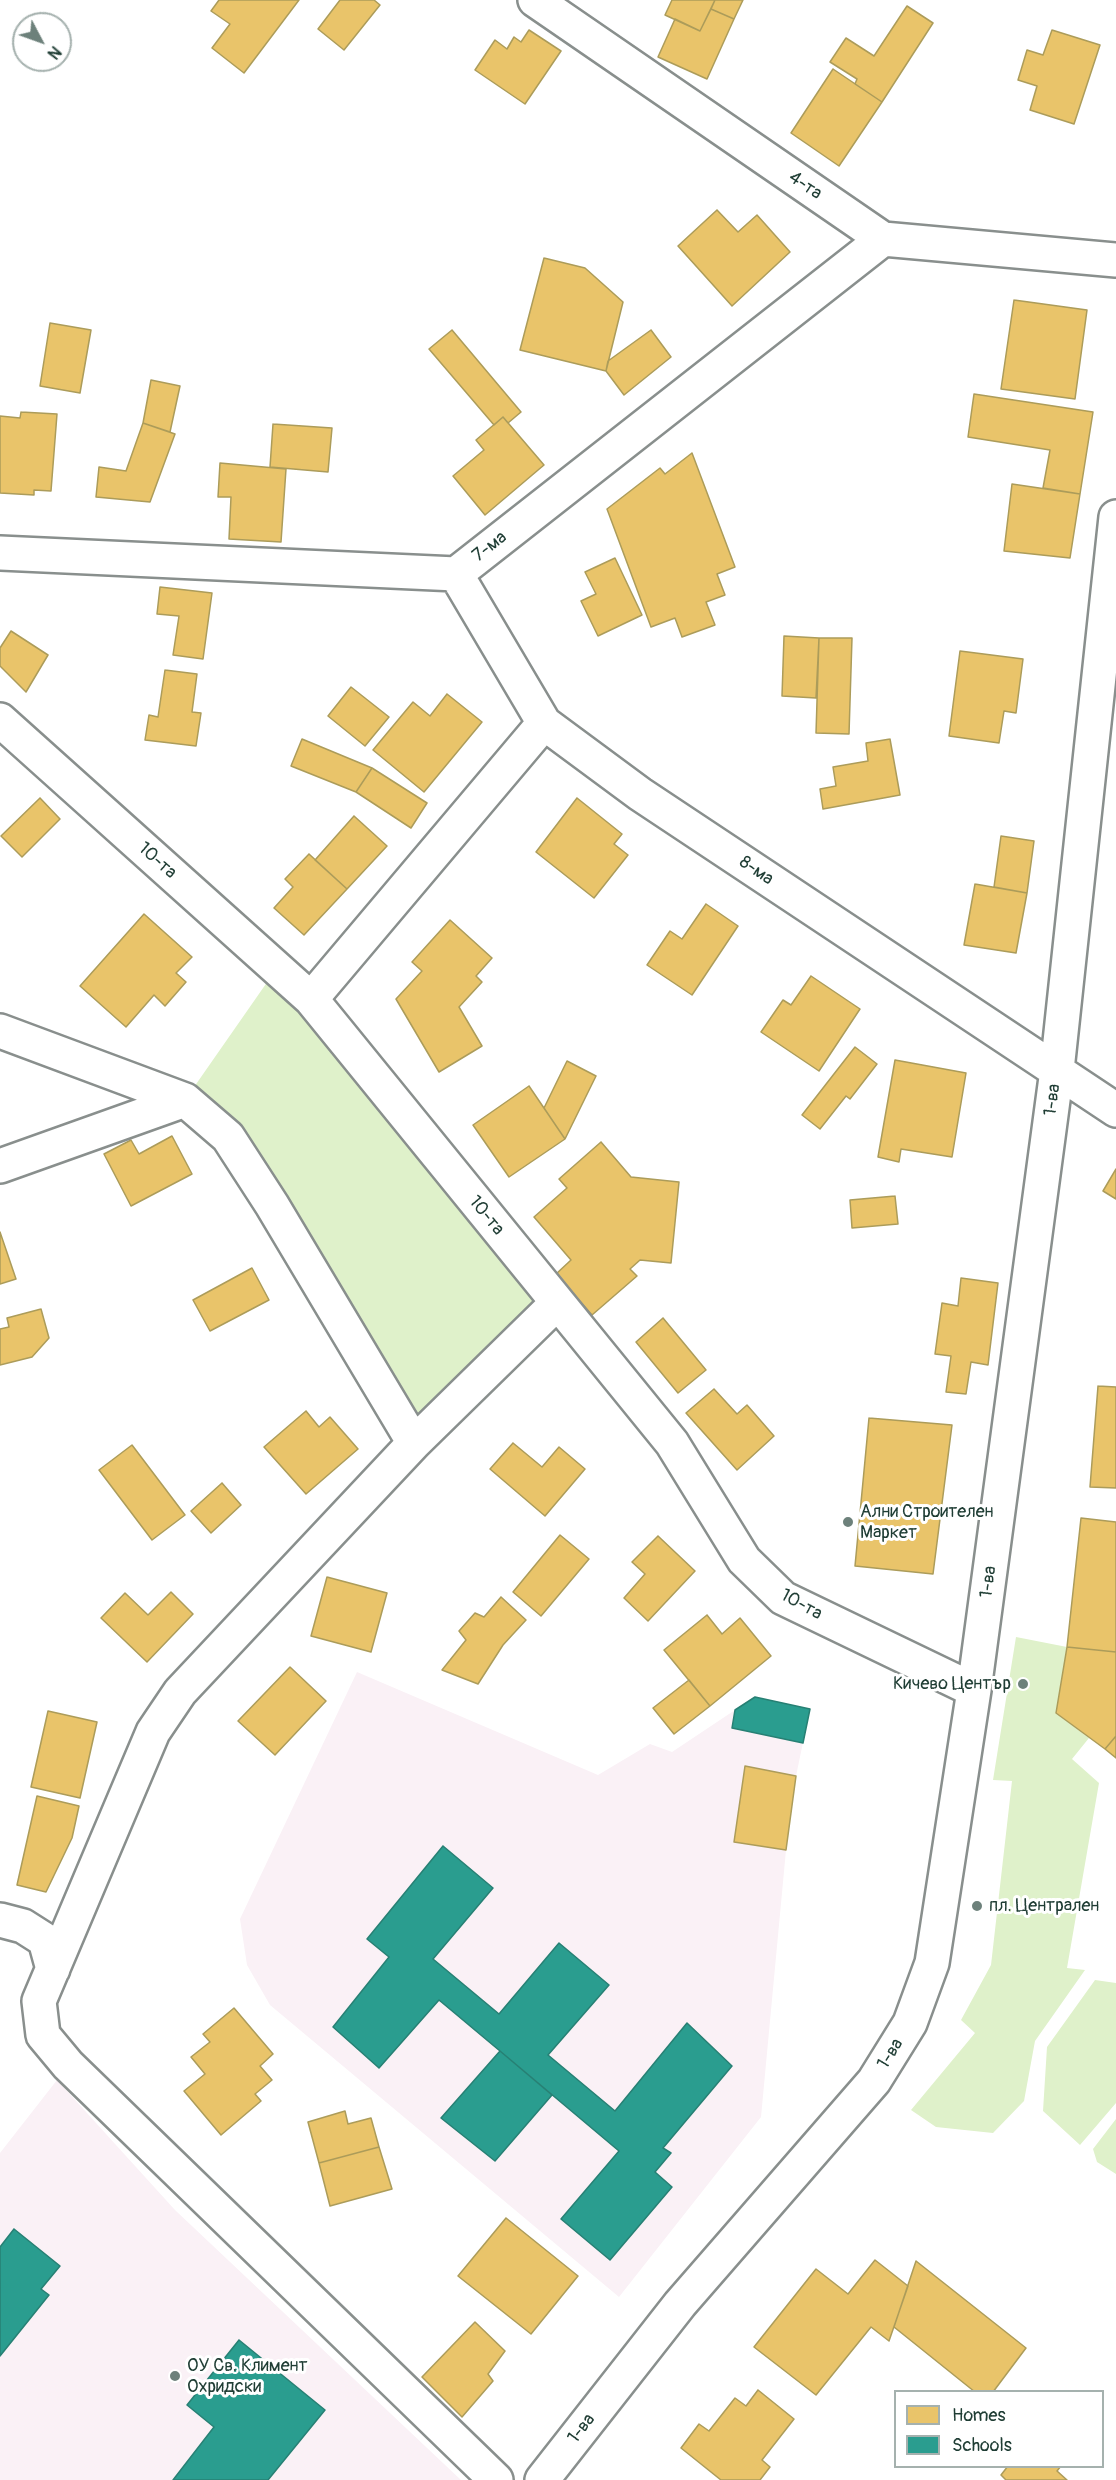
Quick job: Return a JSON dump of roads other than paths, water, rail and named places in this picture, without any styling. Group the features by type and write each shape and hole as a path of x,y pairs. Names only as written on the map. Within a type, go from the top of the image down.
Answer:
{"street":[{"name":"4-та","path":"535,0 883,238 1116,260"},
{"name":"7-ма","path":"0,553 456,574 883,238"},
{"name":"1-ва","path":"542,2480 681,2304 874,2081 910,2023 932,1963 974,1690 1057,1070 1116,517"},
{"name":"8-ма","path":"456,574 544,723 640,794 1116,1110"},
{"name":"10-та","path":"0,720 311,999 672,1443 744,1560 783,1598 974,1690"},
{"path":"311,999 544,723"},
{"path":"0,1031 185,1100 228,1137 272,1205 414,1443"},
{"path":"0,1166 185,1100"},
{"path":"496,2480 68,2065 43,2035 39,2001 153,1732 180,1692 414,1443 557,1303"},
{"path":"0,1920 24,1926 45,1940 53,1969"}],"place":[{"name":"Ални Строителен Маркет","path":"848,1522"},
{"name":"Кичево Център","path":"1023,1684"},
{"name":"пл. Централен","path":"977,1906"},
{"name":"ОУ Св. Климент Охридски","path":"175,2376"}]}
